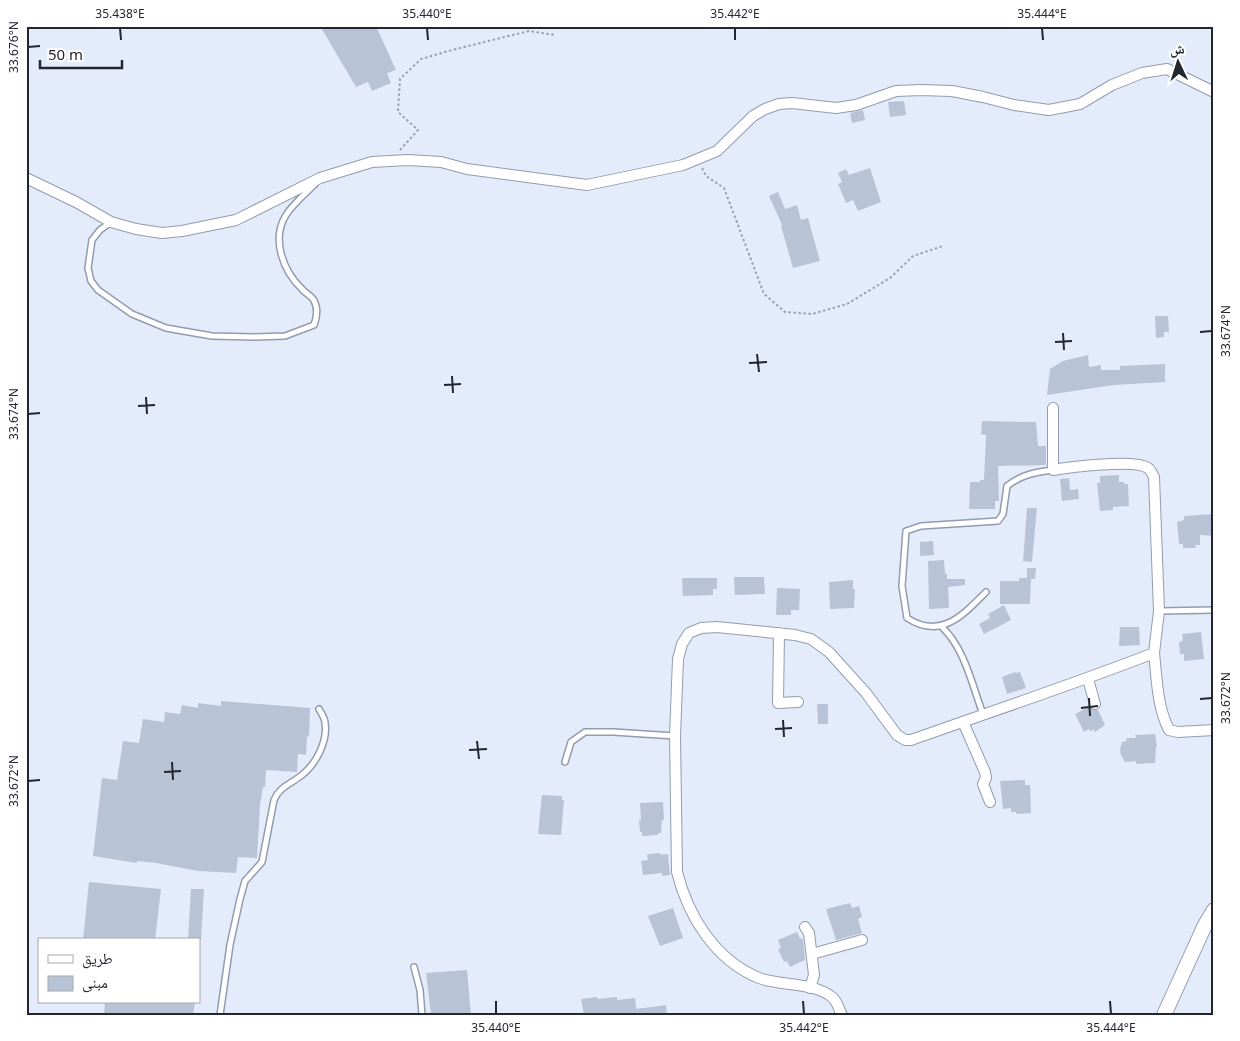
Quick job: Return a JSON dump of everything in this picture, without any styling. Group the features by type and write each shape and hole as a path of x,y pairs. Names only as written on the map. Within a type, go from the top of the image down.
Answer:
{"street":[{"path":"26,178 76,202 111,222 162,233 236,220 320,178 372,162 408,160 442,162 467,169 587,185 683,165 717,151 753,116 779,104 792,103 836,108 856,105 896,91 952,91 1014,105 1049,110 1080,104 1112,85 1142,73 1167,69 1214,92"},
{"path":"1053,408 1053,470 1100,465 1140,465 1149,468 1154,477 1159,611 1154,654 1162,717 1169,730 1178,732 1214,730"},
{"path":"842,1015 834,998 822,991 760,978 741,968 713,945 693,916 682,894 677,872 675,736 678,659 682,644 689,633 701,628 717,627 794,634 812,639 829,652 866,693 897,735 904,740 912,740 1154,654"},
{"path":"779,633 778,703 798,702"},
{"path":"1088,679 1095,704"},
{"path":"963,722 985,772 986,778 983,784 990,802"},
{"path":"1164,1015 1214,910"},
{"path":"805,927 809,933 814,975 810,988"},
{"path":"812,954 862,940"}],"lane":[{"path":"111,222 100,230 92,240 88,268 91,282 98,290 132,314 166,328 194,334 253,337 285,336 314,325 317,309 313,299 301,289 283,260 278,242 281,226 286,214 320,178"},
{"path":"983,714 952,636 942,627 914,622 907,618 902,586 906,531 921,526 998,521 1003,514 1007,486 1016,478 1031,473 1053,470"},
{"path":"942,627 966,612 986,592"},
{"path":"1159,611 1214,610"},
{"path":"220,1015 230,945 245,881 262,862 274,800 278,791 305,774 325,741 325,722 319,709"},
{"path":"565,762 571,742 585,732 675,736"},
{"path":"414,967 420,990 422,1015"}],"path":[{"path":"390,161 418,130 398,112 398,96 400,79 422,58 529,31 555,35"},
{"path":"698,159 706,176 724,188 764,294 785,312 812,314 846,304 890,278 913,256 943,246"}],"building":[{"path":"320,26 376,26 396,70 387,73 391,83 372,91 368,82 356,87"},
{"path":"904,101 906,115 890,117 888,102"},
{"path":"863,110 865,120 852,123 850,113"},
{"path":"870,168 881,202 858,211 853,200 846,203 838,184 842,182 838,173 846,169 849,175"},
{"path":"778,192 785,209 797,205 801,220 808,218 820,261 793,268 782,225 769,196"},
{"path":"1155,316 1168,316 1169,332 1164,332 1164,337 1156,338"},
{"path":"1088,355 1089,367 1101,365 1101,370 1120,370 1120,366 1165,364 1165,382 1114,385 1047,395 1050,369 1063,361"},
{"path":"982,421 1036,422 1038,446 1046,446 1046,465 998,466 999,501 995,501 995,509 969,509 970,482 984,480 986,435 981,434"},
{"path":"1119,475 1119,482 1128,484 1129,506 1113,507 1113,510 1100,511 1097,483 1100,483 1100,476"},
{"path":"1069,478 1070,490 1078,489 1079,499 1062,501 1060,479"},
{"path":"1027,508 1037,508 1032,562 1023,561"},
{"path":"1214,514 1214,536 1200,535 1200,545 1195,545 1196,548 1183,548 1183,544 1179,544 1177,522 1184,520 1184,516"},
{"path":"933,541 934,555 920,556 920,542"},
{"path":"944,560 947,579 965,579 965,585 948,587 949,608 929,609 928,561"},
{"path":"1027,568 1036,568 1035,579 1031,579 1030,604 1000,604 1000,581 1019,581 1019,578 1027,578"},
{"path":"734,577 764,577 765,594 735,595"},
{"path":"682,578 717,578 717,589 713,589 713,595 683,596"},
{"path":"853,580 853,589 855,589 854,608 830,609 829,582"},
{"path":"777,588 800,589 799,610 791,610 791,615 776,615"},
{"path":"1004,605 1011,620 984,634 979,624 990,618 988,614"},
{"path":"1120,627 1139,627 1140,645 1119,646"},
{"path":"1201,632 1204,659 1184,661 1184,654 1180,654 1179,642 1183,641 1182,634"},
{"path":"1020,672 1026,688 1007,694 1002,677"},
{"path":"221,701 310,708 306,755 298,754 297,772 266,770 265,787 263,787 260,805 257,858 238,857 236,873 198,871 156,863 137,861 137,863 93,856 102,778 117,780 123,741 139,743 143,719 164,722 165,712 180,714 182,705 198,708 198,703 221,706"},
{"path":"817,704 828,704 828,724 818,724"},
{"path":"1089,707 1093,710 1098,710 1105,725 1095,732 1089,729 1084,732 1075,714"},
{"path":"1155,734 1157,746 1155,763 1136,764 1136,761 1125,762 1120,749 1122,742 1127,741 1126,738 1136,738 1135,735"},
{"path":"1025,780 1025,785 1030,785 1031,813 1016,814 1016,812 1011,812 1011,808 1003,809 1000,781"},
{"path":"542,795 562,796 562,800 564,800 561,835 538,834"},
{"path":"663,802 664,820 662,820 661,833 658,833 658,835 642,836 639,820 641,820 640,803"},
{"path":"660,853 661,855 668,854 670,875 662,876 662,873 643,875 641,861 648,860 647,855 649,854"},
{"path":"89,882 161,889 155,938 83,938"},
{"path":"191,889 204,889 201,940 200,938 188,938"},
{"path":"850,903 852,908 859,906 862,917 858,919 862,933 836,940 826,909"},
{"path":"673,908 683,938 660,946 648,916"},
{"path":"797,932 800,939 802,938 803,940 805,960 790,967 787,961 784,962 778,949 781,948 778,940"},
{"path":"467,970 471,1015 431,1015 426,973"},
{"path":"597,997 597,999 617,997 617,1000 635,998 637,1015 584,1015 581,999"},
{"path":"105,1004 195,1004 193,1015 104,1015"},
{"path":"666,1005 667,1015 637,1015 636,1009"}]}
